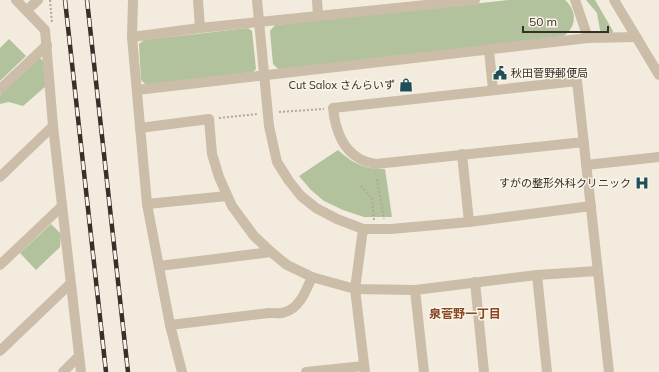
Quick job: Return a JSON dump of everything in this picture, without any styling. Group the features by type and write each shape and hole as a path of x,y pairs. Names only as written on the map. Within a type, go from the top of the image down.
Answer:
{"street":[{"path":"16,0 45,30 53,126 81,372"},
{"path":"27,10 38,0"},
{"path":"133,0 132,37 147,204 170,326 182,372"},
{"path":"198,0 200,28"},
{"path":"257,0 269,126 277,162 301,196 316,208 337,219 363,229 375,229 469,222 591,206"},
{"path":"317,0 318,16"},
{"path":"132,37 200,28 318,16 372,5 475,0"},
{"path":"575,0 588,38"},
{"path":"614,0 636,37 656,62 659,75"},
{"path":"137,90 588,38 636,37"},
{"path":"0,89 47,45"},
{"path":"489,50 493,90"},
{"path":"584,142 376,164 361,160 348,150 334,121 333,108 577,81 584,142 586,165 591,206 597,271 609,372"},
{"path":"140,128 209,119 212,154 232,206 254,236 271,252 287,265 312,277 355,289 415,290 537,275 597,271"},
{"path":"0,177 53,126"},
{"path":"462,154 469,222"},
{"path":"586,165 659,157"},
{"path":"147,204 227,196"},
{"path":"0,265 62,206"},
{"path":"306,372 365,369 355,289 363,229"},
{"path":"159,266 271,252"},
{"path":"537,275 547,372"},
{"path":"170,326 284,312 295,307 306,291 312,277"},
{"path":"475,282 484,372"},
{"path":"0,351 70,284"},
{"path":"415,290 424,372"},
{"path":"63,372 79,356"}],"path":[{"path":"378,179 386,228"},
{"path":"361,186 372,199 375,229"}],"green space":[{"path":"509,0 565,0 572,9 574,18 571,28 564,36 279,70 273,64 270,31 275,25"},
{"path":"586,0 595,0 613,31 612,34 603,34 600,30 597,13"},
{"path":"248,28 252,31 256,69 253,72 146,85 141,80 139,44 144,40"},
{"path":"9,39 26,56 0,81 0,48"},
{"path":"39,57 44,62 46,86 23,106 9,102 0,104 0,95"},
{"path":"338,150 348,159 359,165 385,169 392,217 364,217 343,210 324,201 311,190 299,176"},
{"path":"51,224 61,234 60,247 36,270 20,253"}],"railway":[{"path":"65,0 106,372"},
{"path":"87,0 128,372"}],"place":[{"name":"秋田菅野郵便局","path":"500,73"},
{"name":"Cut Salox さんらいず","path":"406,85"},
{"name":"すがの整形外科クリニック","path":"642,183"}],"district":[{"name":"泉菅野一丁目","path":"465,314"}]}
